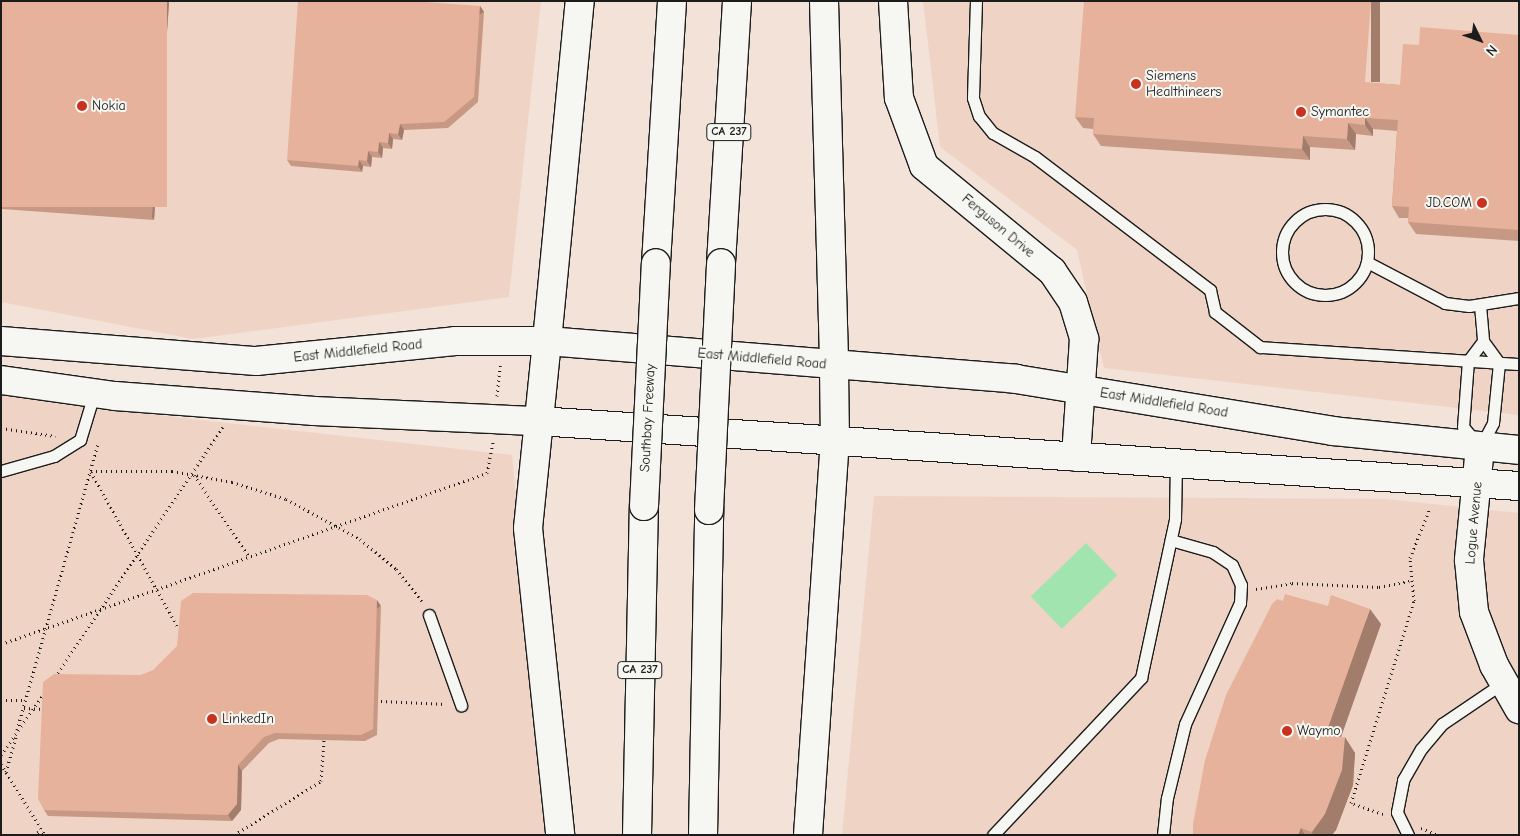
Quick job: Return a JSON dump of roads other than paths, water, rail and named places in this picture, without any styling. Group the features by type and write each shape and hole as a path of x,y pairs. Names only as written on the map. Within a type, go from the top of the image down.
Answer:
{"main road":[{"path":"560,835 528,528 580,1"},
{"name":"Southbay Freeway","path":"637,835 644,506 672,1"},
{"name":"CA 237","path":"703,835 709,510 721,263 737,1"},
{"path":"808,835 836,441 824,1"},
{"name":"Ferguson Drive","path":"893,1 899,98 924,166 1052,271 1073,302 1084,339 1076,457"},
{"name":"East Middlefield Road","path":"1,341 256,361 382,346 547,341 991,376 1333,431 1519,450"},
{"path":"1,380 94,394 228,405 538,421 1519,486"},
{"name":"Logue Avenue","path":"1480,446 1469,560 1474,612 1504,682 1519,709"}],"lane":[{"path":"976,1 973,98 979,116 993,134 1035,157 1210,290 1215,312 1260,347 1519,364"},
{"path":"1323,209 1340,212 1355,221 1365,236 1367,262 1358,278 1345,290 1327,294 1310,292 1289,276 1283,259 1284,241 1292,225 1306,214 1323,209"},
{"path":"1367,262 1445,303 1480,305 1519,298"},
{"path":"1480,305 1483,341 1499,363 1493,423 1480,446 1463,427 1468,361 1483,341"},
{"path":"1,470 54,456 77,442 85,432 94,394"},
{"path":"993,835 1141,678 1171,540 1176,464"},
{"path":"1163,835 1185,724 1240,602 1240,592 1226,561 1213,552 1171,540"},
{"path":"429,615 461,705"},
{"path":"1408,835 1397,812 1402,780 1421,749 1442,724 1504,682"}],"place":[{"name":"Siemens Healthineers","path":"1136,84"},
{"name":"Nokia","path":"82,106"},
{"name":"Symantec","path":"1301,112"},
{"name":"JD.COM","path":"1482,203"},
{"name":"LinkedIn","path":"212,719"},
{"name":"Waymo","path":"1287,731"}]}
